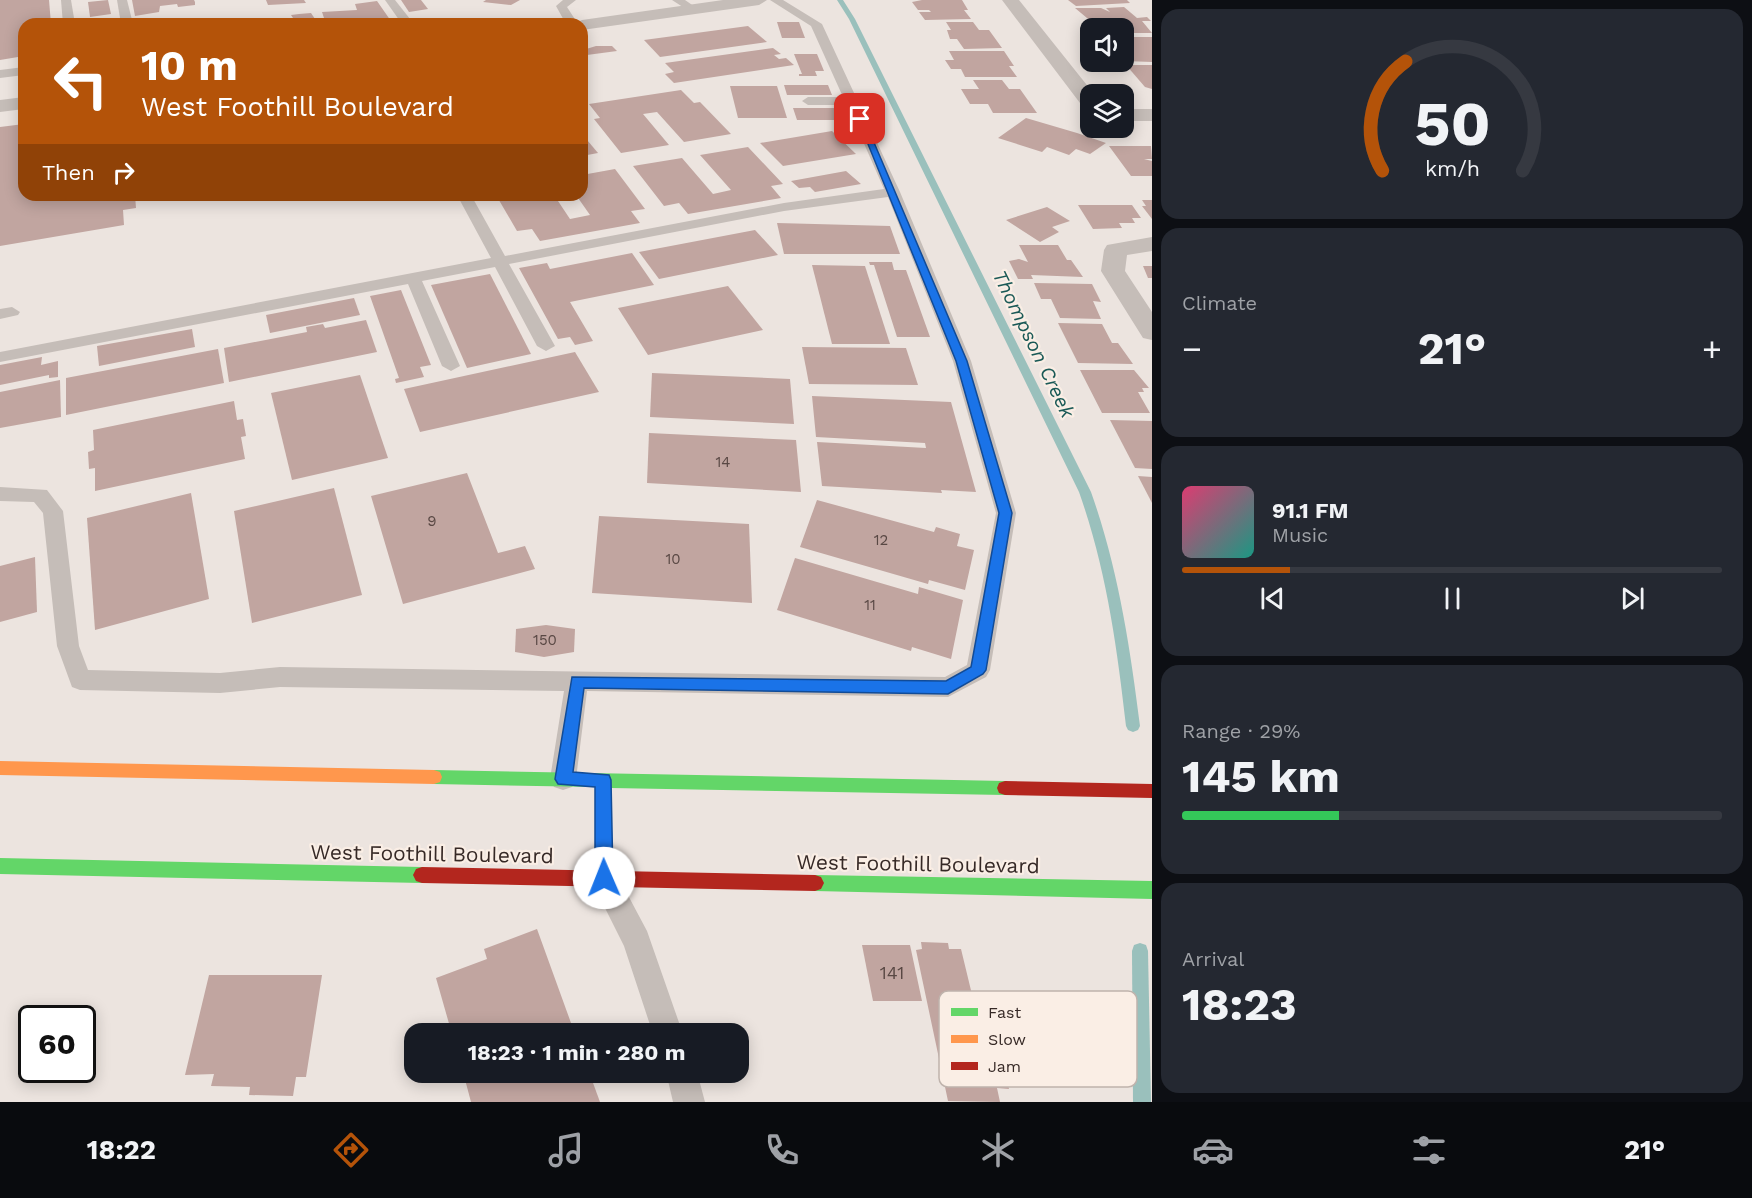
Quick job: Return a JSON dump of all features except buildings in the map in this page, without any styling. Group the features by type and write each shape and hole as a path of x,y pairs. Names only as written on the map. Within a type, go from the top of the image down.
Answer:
{"main road":[{"path":"0,768 1152,790"},
{"path":"603,780 604,878"},
{"name":"West Foothill Boulevard","path":"0,866 1152,890"}],"street":[{"path":"588,24 759,0"},
{"path":"1010,0 1080,90"},
{"path":"0,106 18,104"},
{"path":"1134,115 1152,115"},
{"path":"1152,244 1116,250 1113,271 1152,332"}],"lane":[{"path":"66,0 68,18"},
{"path":"122,0 126,18"},
{"path":"390,0 404,18"},
{"path":"568,18 561,6 571,0"},
{"path":"677,0 693,9"},
{"path":"0,494 40,495 53,510 68,646 80,680 220,683 280,677 948,687 978,670 1006,513 962,361 892,192 816,24 775,0"},
{"path":"0,74 18,72"},
{"path":"808,101 851,100"},
{"path":"0,357 783,207 892,192"},
{"path":"467,201 546,346"},
{"path":"413,278 451,366"},
{"path":"563,779 577,682"},
{"path":"604,878 637,941 664,1023"},
{"path":"684,1083 689,1102"}],"waterway":[{"name":"Thompson Creek","path":"840,0 852,19 1085,492 1111,578 1133,726"},
{"name":"Thompson Creek","path":"1140,951 1142,1102"}],"traffic: fast":[{"path":"434,777 1005,788"},
{"path":"603,780 604,878"},
{"path":"0,866 422,875"},
{"path":"815,883 1152,890"}],"traffic: slow":[{"path":"0,768 434,777"}],"traffic: jam":[{"path":"1005,788 1152,791"},
{"path":"422,875 815,883"}],"route":[{"path":"604,878 603,780 563,779 577,682 948,687 978,670 1006,513 962,361 860,119"}]}
